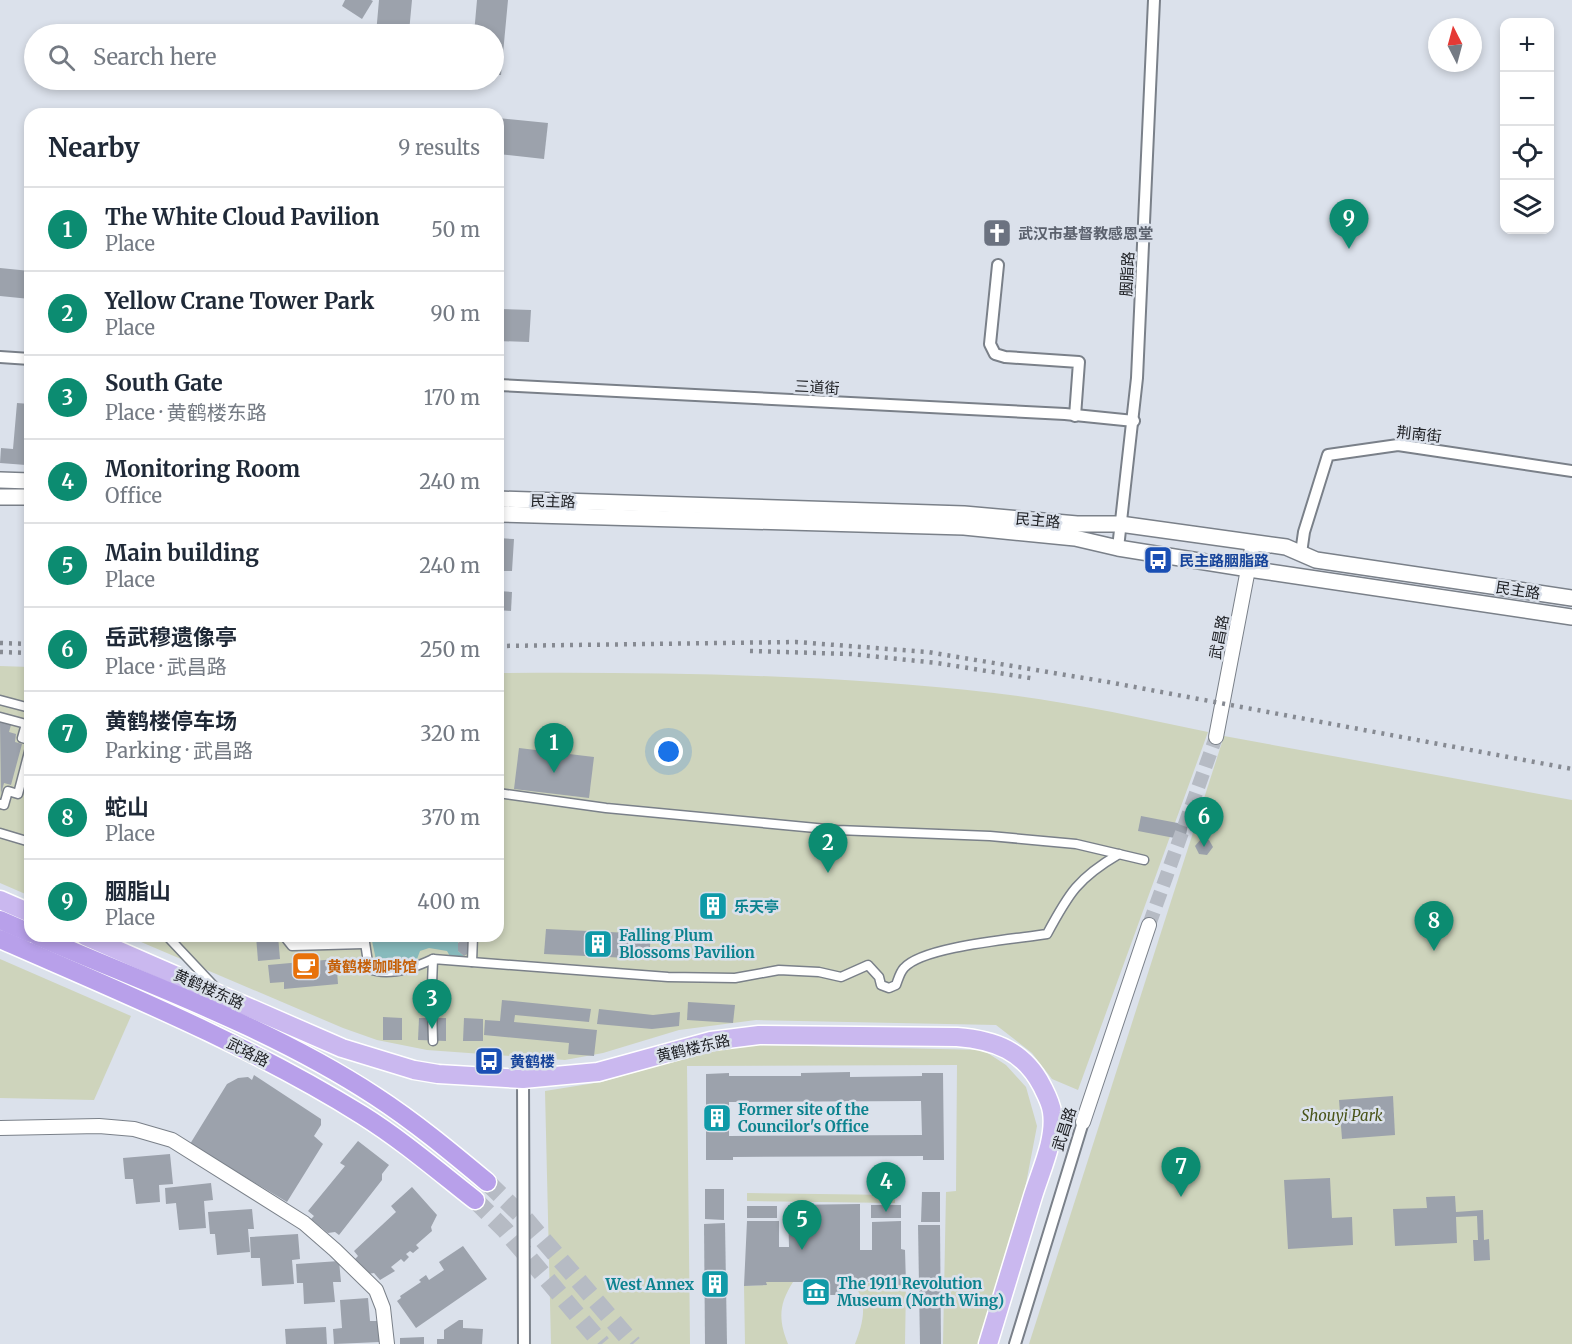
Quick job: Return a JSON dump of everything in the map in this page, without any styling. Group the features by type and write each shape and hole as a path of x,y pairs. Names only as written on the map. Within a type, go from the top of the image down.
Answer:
{"highway":[{"path":"0,920 24,930"},
{"name":"武珞路","path":"0,939 152,1005 298,1078 363,1115 414,1151 475,1200"},
{"name":"武珞路","path":"50,942 312,1059 374,1095 434,1137 487,1182"}],"main road":[{"path":"0,480 24,481"},
{"path":"0,496 24,497"},
{"name":"民主路","path":"504,499 964,514 1077,524 1120,524 1286,547 1316,560 1572,598"},
{"name":"民主路","path":"504,514 964,527 1075,538 1118,548 1249,569 1572,617"},
{"path":"0,900 24,910"},
{"name":"黄鹤楼东路","path":"99,942 342,1048 414,1070 523,1079 598,1072 711,1041 759,1035 957,1037 982,1039 1009,1049 1030,1067 1040,1082 1052,1112 1051,1128 1047,1150 988,1344"}],"street":[{"name":"胭脂路","path":"1118,548 1134,421 1154,0"},
{"path":"998,265 990,344 995,354 1005,357 1079,362 1075,416"},
{"path":"0,357 24,359"},
{"name":"三道街","path":"504,385 1134,421"},
{"name":"荆南街","path":"1301,554 1304,532 1328,455 1398,445 1572,471"},
{"name":"武昌路","path":"1216,737 1253,543"},
{"path":"0,700 24,706"},
{"path":"0,717 24,723"},
{"path":"0,804 4,805 8,791 18,794 24,778"},
{"path":"504,794 606,808 837,830 990,836 1076,844 1144,860"},
{"path":"0,833 24,840"},
{"path":"364,942 369,969 378,973 416,968 433,959 668,977 735,978 779,970 819,972 841,977 867,965 879,977 881,985 889,988 896,985 904,968 924,956 949,949 1047,933 1068,895 1083,877 1119,854"},
{"name":"武昌路","path":"1015,1344 1083,1122 1149,925"},
{"path":"172,942 221,995"},
{"path":"289,942 292,945 335,942"},
{"path":"472,962 473,942"},
{"path":"432,985 433,959"},
{"path":"432,1010 434,1041"},
{"path":"523,1079 524,1344"},
{"path":"0,1128 99,1126 134,1129 172,1140 304,1224 335,1250 376,1290 383,1308 387,1344"}],"green space":[{"path":"0,666 24,667 24,893 0,883"},
{"path":"504,673 622,673 808,678 932,687 1048,700 1208,732 1078,1090 1052,1079 1032,1053 996,1025 756,1020 679,1030 603,1053 565,1060 427,1050 377,1040 343,1028 141,942 504,942"},
{"name":"Shouyi Park","path":"1224,736 1572,800 1572,1344 1029,1344"},
{"path":"0,959 131,1016 94,1100 0,1098"},
{"path":"757,1045 983,1050 1006,1065 1026,1087 1037,1126 1024,1194 979,1344 943,1344 946,1192 956,1191 957,1065 687,1066 690,1344 551,1344 545,1091 601,1082 720,1048"},
{"path":"747,1193 895,1195 895,1203 747,1201"},
{"path":"766,1282 793,1282 785,1297 781,1319 788,1344 745,1344 744,1286 766,1285"},
{"path":"851,1282 906,1285 905,1344 855,1344 861,1327 863,1303"}],"shaded area":[{"path":"372,942 459,942 458,951 464,956 451,958 447,951 429,948 420,951 417,959 393,965 376,960"}],"building":[{"path":"345,0 373,1 362,19 342,6"},
{"path":"379,0 412,0 410,24 377,24"},
{"path":"477,0 508,0 504,43 504,24 475,24"},
{"path":"504,119 548,123 544,159 504,155"},
{"path":"0,268 24,270 24,298 0,296"},
{"path":"504,309 531,310 529,342 504,341"},
{"path":"17,403 24,404 24,465 0,463 1,448 13,449"},
{"path":"504,538 514,539 512,571 504,571"},
{"path":"504,591 512,592 511,611 504,610"},
{"path":"0,722 11,725 9,732 16,734 15,742 22,744 11,785 4,783 1,794"},
{"path":"519,748 594,757 589,798 514,789"},
{"path":"1141,816 1188,825 1185,840 1138,831"},
{"path":"1201,839 1209,840 1213,847 1207,855 1199,854 1195,846"},
{"name":"乐天亭","path":"710,898 716,898 721,906 719,912 710,914 705,909 705,903"},
{"name":"Falling Plum Blossoms Pavilion","path":"546,929 651,934 649,959 544,954"},
{"path":"256,942 279,942 280,959 258,961"},
{"path":"470,942 472,951 464,956 458,951 458,943"},
{"path":"336,959 338,984 284,989 284,982 270,983 268,965"},
{"path":"502,1000 591,1009 589,1022 515,1015 514,1022 597,1030 594,1056 568,1054 569,1043 484,1035 485,1020 500,1021"},
{"path":"688,1002 735,1005 733,1023 687,1020"},
{"path":"599,1009 653,1015 680,1012 679,1026 652,1029 597,1024"},
{"path":"383,1017 402,1018 402,1040 383,1040"},
{"path":"419,1018 446,1018 446,1041 418,1040"},
{"path":"464,1018 483,1019 483,1041 463,1041"},
{"name":"Former site of the Councilor's Office","path":"850,1072 850,1077 922,1076 922,1073 943,1073 944,1160 923,1160 923,1156 733,1157 733,1160 706,1160 706,1074 801,1076 801,1073","holes":["921,1101 922,1135 729,1136 729,1102"]},
{"path":"254,1075 321,1119 321,1125 314,1136 323,1144 287,1202 190,1144 227,1084 238,1078 248,1077 252,1080"},
{"path":"1393,1096 1395,1135 1342,1139 1339,1100"},
{"path":"358,1141 389,1165 382,1174 382,1180 339,1235 335,1232 328,1233 311,1219 314,1216 308,1211 345,1166 340,1163"},
{"path":"170,1154 173,1184 159,1185 160,1202 136,1204 133,1179 125,1179 123,1158"},
{"path":"1330,1178 1332,1218 1352,1217 1353,1245 1288,1249 1284,1180"},
{"path":"211,1183 213,1200 204,1201 206,1228 179,1230 176,1203 166,1204 165,1188"},
{"path":"412,1187 437,1215 431,1227 432,1231 416,1245 419,1248 413,1253 410,1251 406,1254 409,1257 404,1262 401,1259 391,1267 395,1271 380,1280 374,1273 368,1274 355,1259 358,1256 354,1251 396,1212 391,1206"},
{"path":"705,1189 724,1189 724,1220 705,1219"},
{"path":"922,1192 940,1192 940,1222 921,1222"},
{"path":"1455,1196 1456,1212 1483,1210 1484,1240 1489,1239 1490,1260 1474,1261 1473,1240 1478,1240 1477,1216 1456,1217 1457,1243 1395,1246 1393,1209 1427,1208 1426,1197"},
{"path":"860,1204 860,1250 872,1250 872,1222 901,1221 901,1249 905,1250 906,1285 889,1285 889,1282 840,1282 840,1295 811,1295 811,1282 766,1282 767,1285 744,1286 747,1221 779,1221 779,1247 789,1247 788,1205"},
{"path":"871,1205 901,1205 901,1218 871,1218"},
{"path":"747,1206 777,1206 777,1218 747,1218"},
{"path":"252,1209 254,1229 248,1229 250,1252 217,1255 215,1234 210,1234 208,1212"},
{"name":"West Annex","path":"725,1223 727,1344 705,1344 704,1224"},
{"path":"918,1225 940,1225 941,1344 920,1344"},
{"path":"298,1234 300,1259 292,1260 294,1284 262,1286 260,1258 251,1258 250,1237"},
{"path":"463,1246 487,1279 416,1328 397,1301 401,1298 400,1296 421,1282 419,1280 426,1275 429,1280 444,1270 439,1262"},
{"path":"339,1261 341,1282 333,1282 335,1302 304,1304 303,1283 297,1283 296,1264"},
{"path":"368,1298 370,1321 378,1321 380,1342 334,1344 333,1329 342,1328 340,1300"},
{"path":"459,1320 463,1320 463,1328 483,1329 482,1344 437,1344 437,1339 444,1339 444,1330"},
{"path":"326,1327 327,1344 286,1344 285,1329"},
{"path":"424,1337 424,1344 400,1344 400,1338"}],"tunnel":[{"path":"1149,925 1216,737"},
{"path":"487,1182 526,1220 633,1344"},
{"path":"475,1200 505,1230 602,1344"}],"railway":[{"path":"504,646 796,642 928,652 1108,682 1572,769"},
{"path":"0,643 24,644"},
{"path":"750,651 851,654 937,663 1036,679"},
{"path":"0,652 24,653"}],"place":[{"name":"武汉市基督教感恩堂","path":"997,233"},
{"name":"胭脂山","path":"1349,249"},
{"name":"民主路胭脂路","path":"1158,560"},
{"name":"The White Cloud Pavilion","path":"554,773"},
{"name":"岳武穆遗像亭","path":"1204,847"},
{"name":"Yellow Crane Tower Park","path":"828,873"},
{"name":"乐天亭","path":"713,906"},
{"name":"Falling Plum Blossoms Pavilion","path":"598,944"},
{"name":"蛇山","path":"1434,951"},
{"name":"黄鹤楼咖啡馆","path":"306,966"},
{"name":"South Gate","path":"432,1029"},
{"name":"黄鹤楼","path":"489,1061"},
{"name":"Former site of the Councilor's Office","path":"717,1118"},
{"name":"黄鹤楼停车场","path":"1181,1197"},
{"name":"Monitoring Room","path":"886,1212"},
{"name":"Main building","path":"802,1250"},
{"name":"West Annex","path":"715,1284"},
{"name":"The 1911 Revolution Museum (North Wing)","path":"816,1292"}]}
